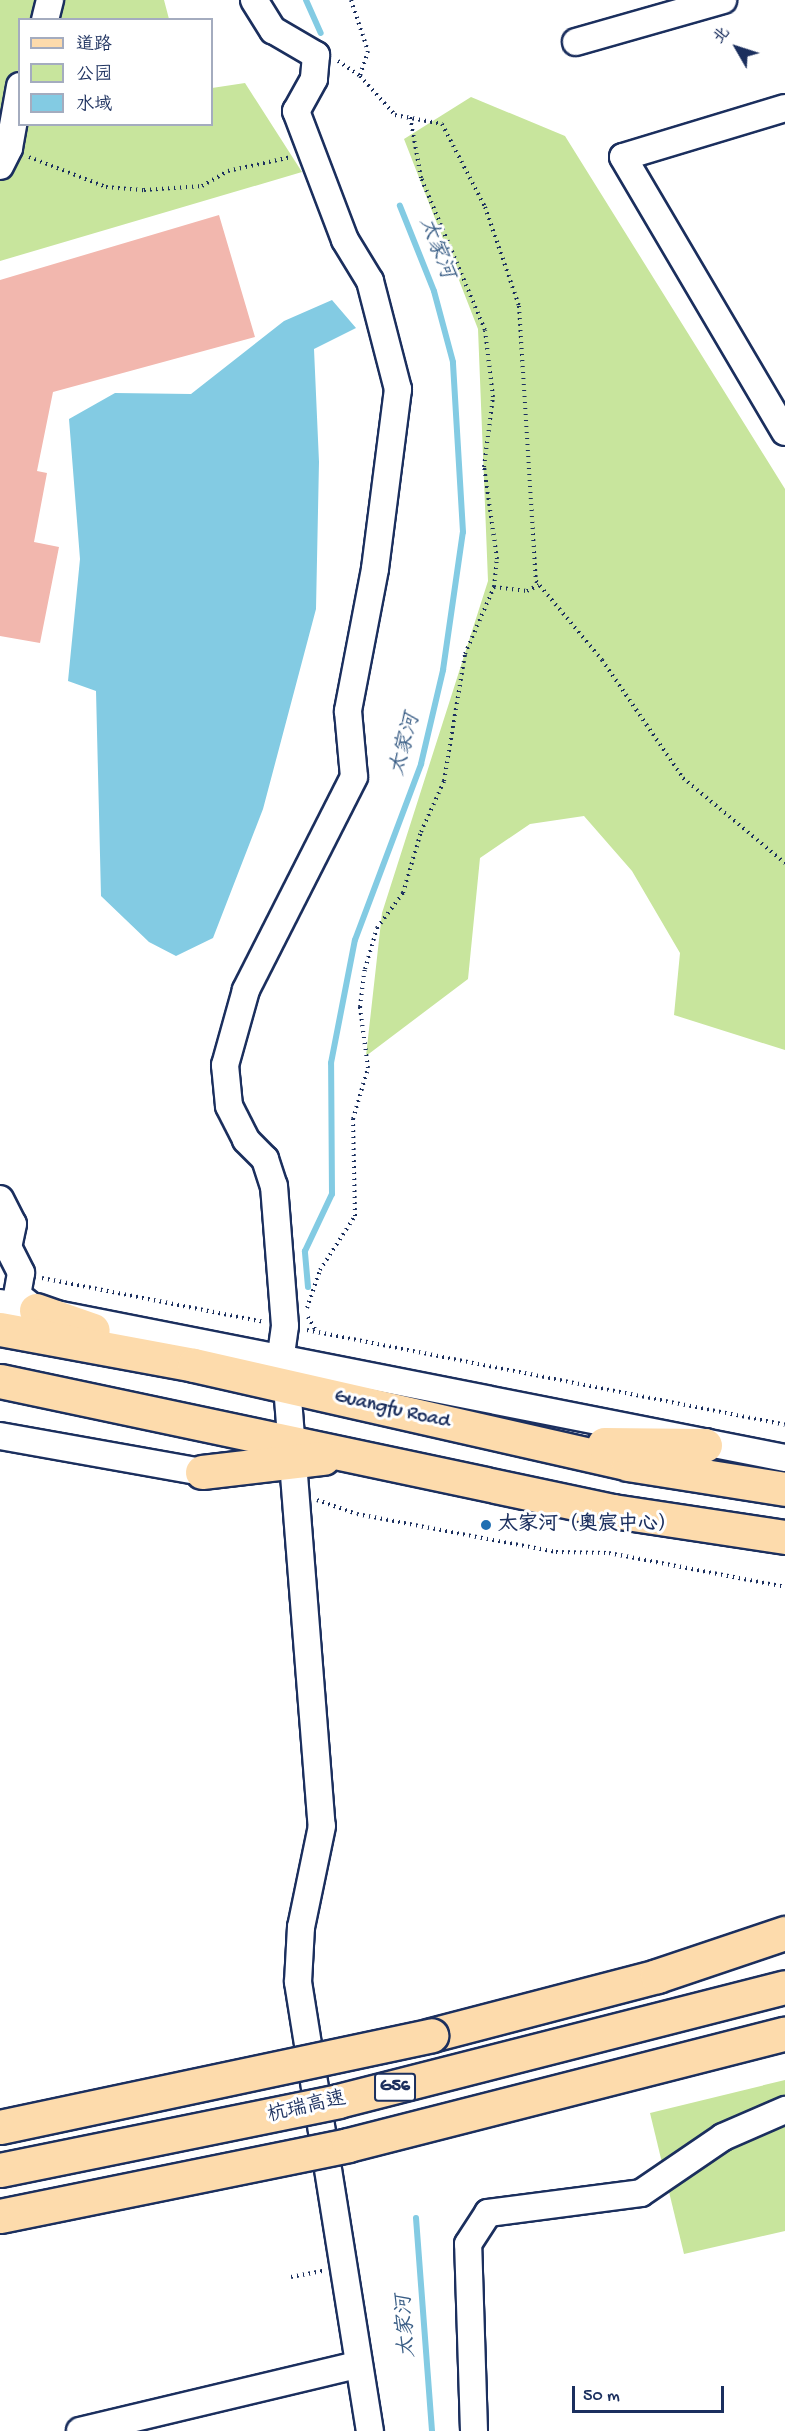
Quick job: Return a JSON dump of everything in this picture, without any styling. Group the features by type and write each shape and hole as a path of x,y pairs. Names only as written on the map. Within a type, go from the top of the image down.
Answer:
{"main road":[{"path":"36,1310 194,1365"},
{"name":"Guangfu Road","path":"0,1329 194,1365 284,1371 557,1448 785,1489"},
{"path":"0,1381 294,1452 351,1454 613,1510 785,1538"},
{"path":"557,1448 705,1445"},
{"path":"202,1472 294,1452"},
{"path":"0,2127 431,2035 657,1976 785,1933"},
{"name":"杭瑞高速","path":"0,2170 338,2101 785,1987"},
{"name":"G56","path":"0,2216 348,2145 785,2034"}],"street":[{"path":"46,18 50,0"},
{"path":"254,0 273,30 316,55 314,79 296,111 345,240 370,281 394,369 398,416 348,711 354,777 246,990 225,1065 229,1106 246,1140 265,1159 274,1186 285,1326 284,1371 300,1495 322,1826 301,1927 298,1982 370,2431"},
{"path":"576,42 723,0"},
{"path":"5,157 18,95"},
{"path":"785,108 623,157 785,432"},
{"path":"0,1199 12,1218 8,1247 21,1273 17,1295 36,1310"},
{"path":"0,1303 284,1371 785,1458"},
{"path":"0,1436 202,1472"},
{"path":"474,2431 468,2244 488,2212 642,2193 723,2137 785,2110"},
{"path":"80,2431 358,2365"}],"path":[{"path":"351,0 368,51 360,76"},
{"path":"316,55 347,64 360,76 376,100 395,115 431,118 449,134 485,207 519,306 531,540 539,585 566,620 602,660 683,778 785,863"},
{"path":"316,1331 305,1314 320,1270 354,1216 353,1119 368,1068 360,1007 365,969 377,928 403,893 421,832 444,781 465,654 494,587 496,529 484,467 493,397 484,330 421,178 410,116"},
{"path":"5,157 71,177 144,190 202,186 228,171 311,151"},
{"path":"494,587 527,591 539,585"},
{"path":"21,1273 785,1425"},
{"path":"300,1495 357,1514 497,1541 556,1552 609,1553 785,1587"},
{"path":"291,2277 342,2267"}],"green space":[{"path":"0,0 164,0 169,18 18,18 18,126 213,126 213,88 245,83 302,172 0,261"},
{"path":"471,97 565,136 785,489 785,1050 674,1015 680,953 632,871 584,816 530,824 480,858 468,979 366,1056 382,913 488,581 478,329 404,139"},
{"path":"785,2080 785,2231 684,2254 650,2113"}],"water":[{"path":"332,300 356,328 314,349 319,462 316,609 263,809 213,938 176,956 149,942 101,896 96,691 68,681 80,559 69,419 115,393 191,394 284,321"}],"building":[{"path":"219,215 255,337 53,392 37,471 47,473 34,542 59,547 40,643 0,636 0,280"}],"waterway":[{"name":"太家河","path":"306,0 321,33"},
{"name":"太家河","path":"308,1287 305,1251 332,1194 331,1063 355,940 421,764 443,670 463,532 453,362 434,291 400,206"},
{"name":"太家河","path":"416,2218 432,2431"}],"place":[{"name":"太家河（奥宸中心）","path":"486,1525"}]}
